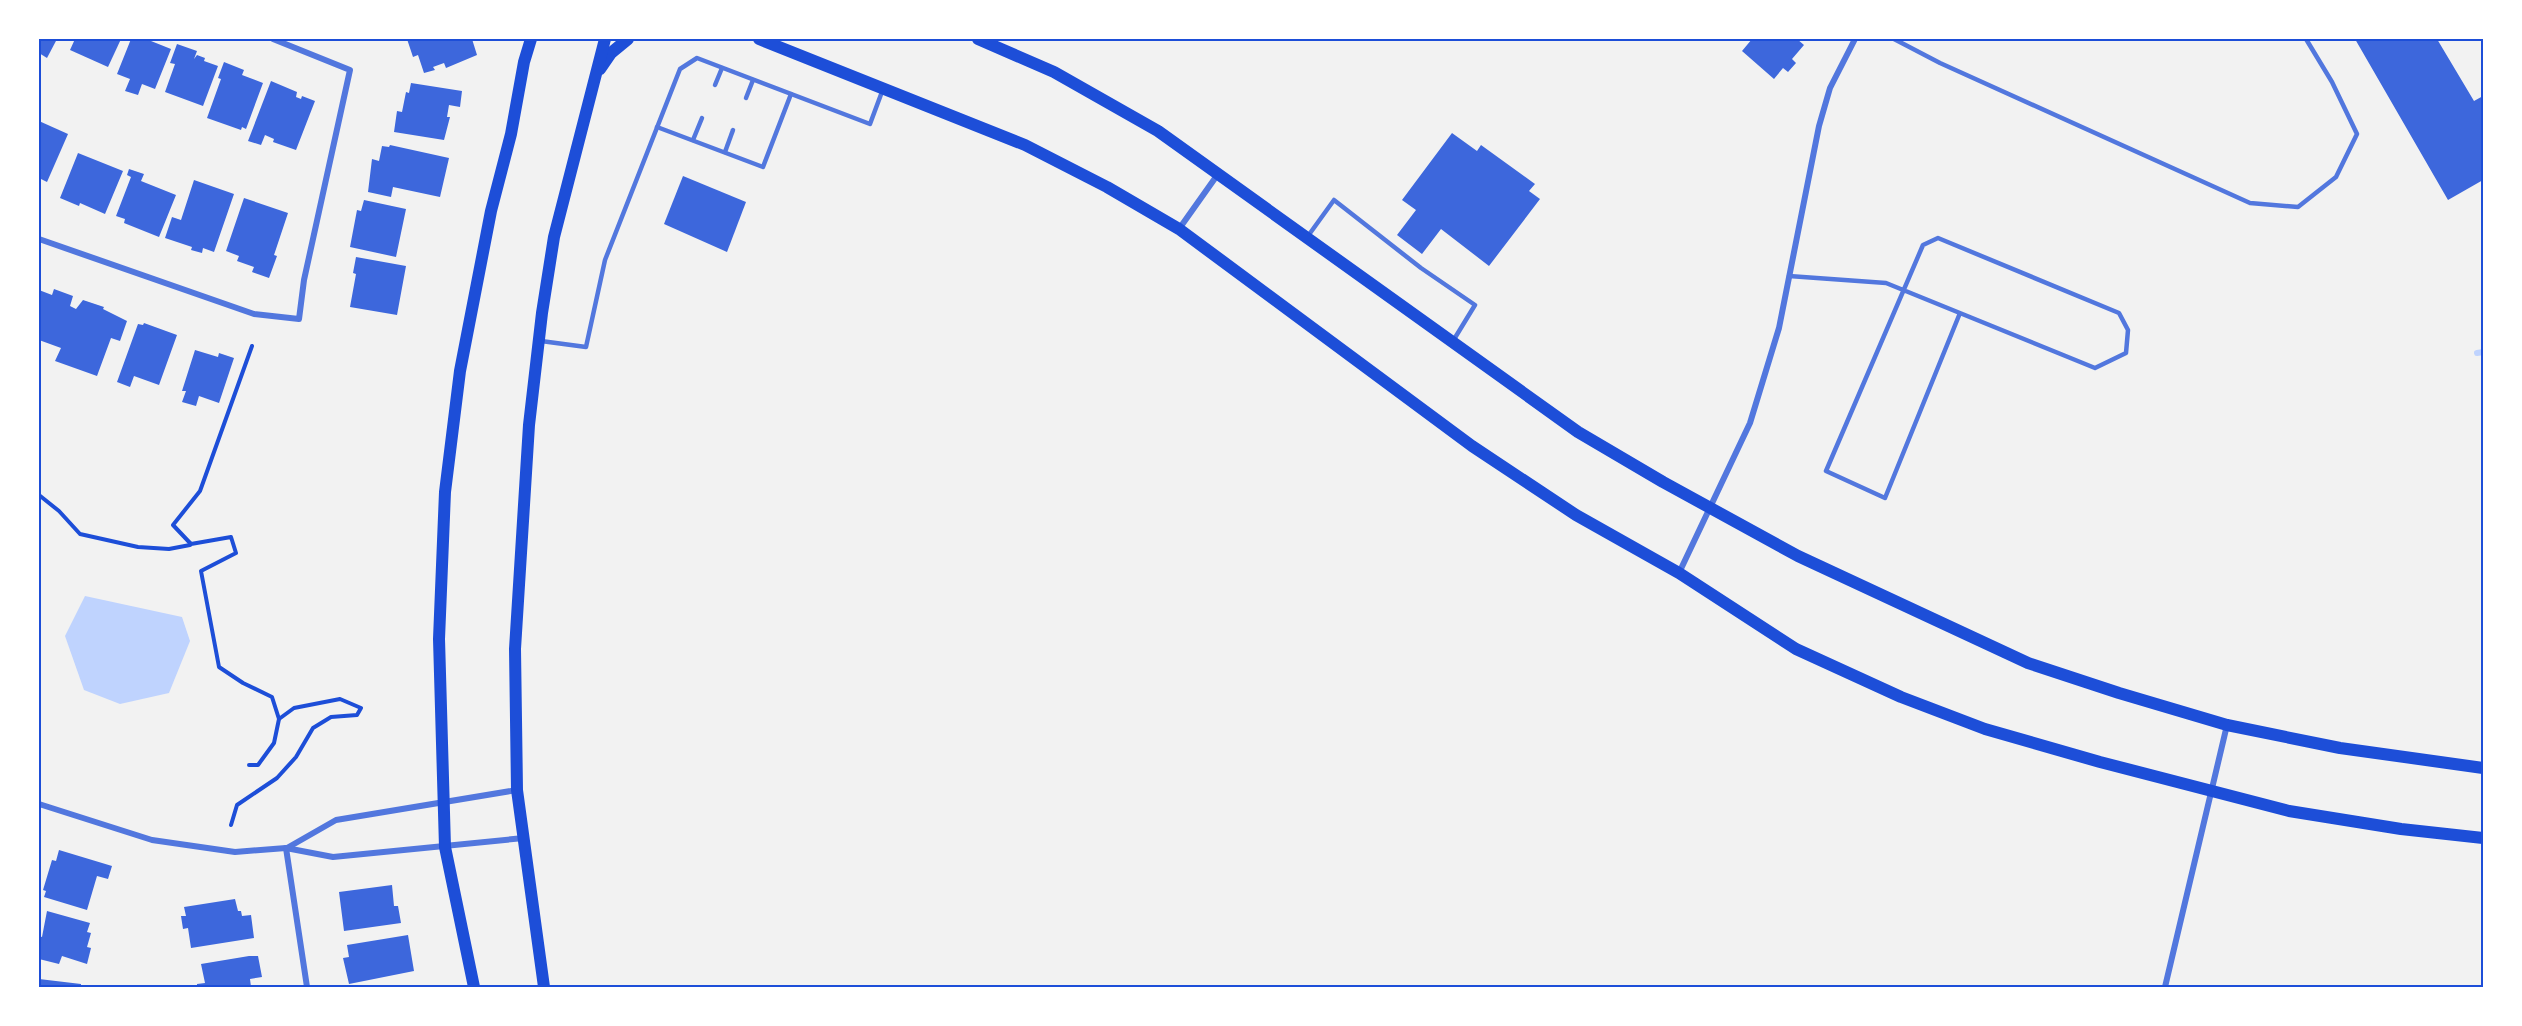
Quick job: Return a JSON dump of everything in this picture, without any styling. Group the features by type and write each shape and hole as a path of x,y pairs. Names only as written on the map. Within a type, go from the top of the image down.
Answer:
{"main road":[{"path":"474,987 445,847 439,639 445,492 460,371 491,211 511,134 524,62 531,39"},
{"path":"543,987 517,790 515,649 529,425 554,237 605,39"},
{"path":"595,77 611,53 628,39"},
{"path":"759,39 1025,145 1107,187 1179,229 1472,446 1575,515 1679,573 1796,649 1901,697 1985,729 2100,762 2289,811 2401,829 2483,838"},
{"path":"978,39 1054,72 1158,131 1578,432 1709,508 1798,556 2028,663 2228,725 2340,748 2483,768"}],"street":[{"path":"39,239 254,314 298,319 304,280 350,70 273,39"},
{"path":"1679,573 1750,423 1779,328 1819,126 1830,88 1855,39"},
{"path":"1179,229 1218,174"},
{"path":"2164,987 2228,725"},
{"path":"286,848 336,820 517,790"},
{"path":"39,804 152,840 235,852 286,848 333,857 525,838"},
{"path":"286,848 307,987"}],"lane":[{"path":"1893,39 1940,63 2250,203 2298,207 2337,177 2357,134 2332,82 2306,39"},
{"path":"539,340 586,347 605,260 680,69 698,58 870,124 884,87"},
{"path":"715,85 722,68"},
{"path":"746,98 753,80"},
{"path":"657,126 763,167 790,94"},
{"path":"693,140 702,118"},
{"path":"725,152 733,130"},
{"path":"1307,238 1334,200 1420,268 1475,305 1452,342"},
{"path":"1789,276 1886,283 1902,290 1960,313 2096,368 2126,353 2128,330 2119,313 1938,238 1923,245 1902,290 1827,471 1885,498 1960,313"}],"path":[{"path":"191,544 173,525 200,491 252,346"},
{"path":"39,495 59,511 80,534 138,547 169,549 231,537 237,554 201,571 219,667 243,683 272,697 279,719 274,743 258,765 249,765"},
{"path":"231,825 237,805 277,778 296,757 313,728 331,717 357,715 360,708 340,699 294,708 279,719"}],"water":[{"path":"85,596 182,617 190,641 169,693 120,704 84,690 65,636"}],"building":[{"path":"39,39 57,39 47,58 39,53"},
{"path":"75,39 121,39 108,67 70,50"},
{"path":"131,39 146,39 171,49 155,89 142,84 138,95 125,91 130,79 117,74"},
{"path":"407,39 472,39 477,55 446,68 444,63 433,67 435,70 424,73 418,55 413,57"},
{"path":"1752,39 1797,39 1804,45 1792,59 1796,63 1788,72 1783,68 1774,79 1742,51"},
{"path":"2355,39 2437,39 2474,101 2483,96 2483,180 2448,200"},
{"path":"177,44 197,51 194,59 197,55 205,58 204,61 218,66 203,106 165,92 175,64 170,63"},
{"path":"224,62 244,70 242,75 263,83 246,129 242,127 241,130 207,118 221,79 218,78"},
{"path":"271,81 297,92 296,97 301,99 302,96 315,101 296,150 273,142 274,139 265,135 261,145 248,141"},
{"path":"411,83 462,91 460,107 449,105 447,117 450,117 444,140 394,132 397,111 402,112 406,92 409,93"},
{"path":"39,121 68,134 47,182 39,178"},
{"path":"1452,133 1477,151 1481,145 1535,184 1529,191 1540,199 1489,266 1441,229 1422,254 1397,235 1416,210 1402,200"},
{"path":"390,145 449,158 440,197 393,187 391,197 368,192 372,159 379,161 382,146 389,147"},
{"path":"78,153 123,171 105,214 80,203 79,206 60,198"},
{"path":"129,169 144,174 141,181 176,195 159,237 124,223 125,219 116,216 131,177 127,175"},
{"path":"683,176 746,202 727,252 664,224"},
{"path":"194,180 234,194 214,252 203,248 202,253 191,250 192,247 165,238 172,217 181,220"},
{"path":"244,198 288,213 269,278 252,272 254,267 237,261 239,256 226,251"},
{"path":"364,200 406,209 396,257 350,247 357,210 361,211"},
{"path":"356,257 406,266 397,315 350,307 356,274 353,273"},
{"path":"54,289 73,296 70,306 76,309 83,300 104,307 103,309 127,321 120,341 111,338 97,376 55,361 61,348 39,340 39,290 52,295"},
{"path":"144,323 177,335 159,385 134,376 130,387 117,382 138,324 143,325"},
{"path":"195,350 218,357 219,353 234,358 219,403 199,396 196,406 182,402 186,391 182,391"},
{"path":"59,850 112,866 108,879 97,876 87,910 44,897 46,891 43,890 52,860 56,861"},
{"path":"392,885 394,906 398,906 401,923 344,931 339,892"},
{"path":"235,899 242,916 251,915 254,938 191,948 188,928 183,929 181,916 186,916 184,907"},
{"path":"47,911 90,923 87,932 91,933 87,947 91,948 87,964 62,956 59,964 39,959 39,936 42,937"},
{"path":"408,935 414,971 349,984 343,958 349,957 347,945"},
{"path":"258,956 262,977 250,979 251,987 197,987 197,984 205,983 201,964"},
{"path":"39,979 81,984 81,987 39,987"}],"waterway":[{"path":"2477,353 2483,352"}]}
